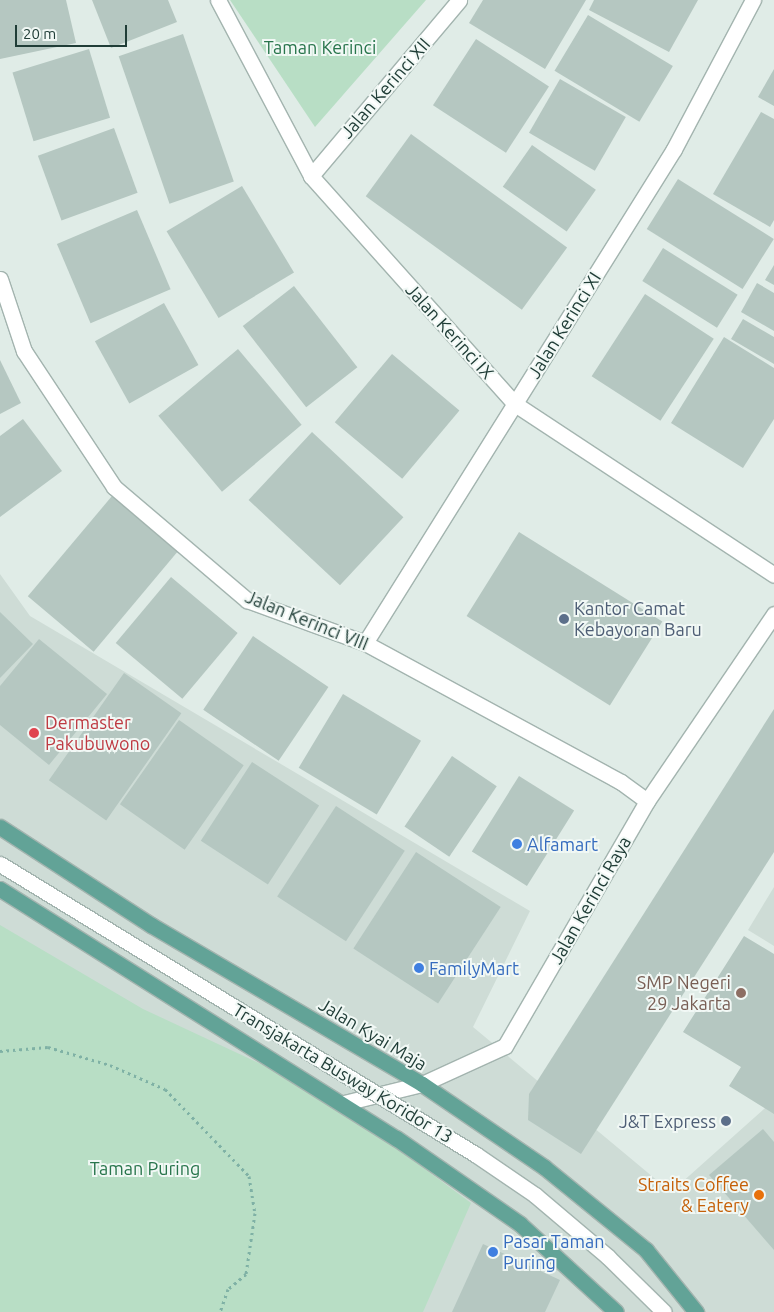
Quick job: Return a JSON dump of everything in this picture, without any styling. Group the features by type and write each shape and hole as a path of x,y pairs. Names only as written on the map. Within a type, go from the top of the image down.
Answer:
{"main road":[{"name":"Jalan Kyai Maja","path":"0,827 151,925 422,1084 544,1166 646,1250 696,1312"},
{"path":"0,890 344,1103 520,1224 616,1312"}],"street":[{"name":"Jalan Kerinci IX","path":"218,0 311,176 515,404 774,575"},
{"name":"Jalan Kerinci XII","path":"311,176 459,0"},
{"name":"Jalan Kerinci XI","path":"365,643 674,149 753,0"},
{"name":"Jalan Kerinci VIII","path":"0,278 24,351 114,487 247,600 365,643 621,782 647,801"},
{"name":"Jalan Kerinci Raya","path":"344,1103 422,1084 505,1046 647,801 774,614"},
{"name":"Transjakarta Busway Koridor 13","path":"0,864 475,1154 535,1195 608,1257 664,1312"}],"path":[{"path":"0,1050 48,1047 110,1065 165,1089 250,1176 255,1213 246,1274 228,1289 220,1312"}],"shaded area":[{"path":"0,574 30,616 530,911 473,1027 671,1192 774,1100 774,1312 0,1312"},
{"path":"774,887 774,946 748,930"}],"green space":[{"name":"Taman Kerinci","path":"230,0 426,0 315,127"},
{"name":"Taman Puring","path":"0,925 143,1009 319,1091 471,1203 423,1312 0,1312"}],"building":[{"path":"0,0 66,0 76,43 0,59"},
{"path":"92,0 168,0 177,22 111,48"},
{"path":"483,0 586,0 545,69 469,23"},
{"path":"594,0 698,0 669,52 589,10"},
{"path":"588,15 673,66 639,122 555,71"},
{"path":"183,34 234,182 169,204 119,56"},
{"path":"476,39 549,86 506,153 433,105"},
{"path":"89,49 110,118 34,141 12,72"},
{"path":"774,69 774,106 758,97"},
{"path":"560,79 626,117 595,171 529,133"},
{"path":"761,112 774,119 774,220 770,227 713,194"},
{"path":"114,128 138,193 61,221 38,156"},
{"path":"411,134 567,247 522,310 366,196"},
{"path":"532,145 596,190 567,232 503,187"},
{"path":"678,179 774,239 743,289 647,229"},
{"path":"242,186 294,273 219,318 167,231"},
{"path":"137,210 171,289 91,323 57,244"},
{"path":"663,248 738,295 717,328 642,281"},
{"path":"774,265 774,285 765,280"},
{"path":"757,283 774,293 774,331 741,312"},
{"path":"294,286 357,367 306,407 243,326"},
{"path":"645,294 714,339 660,421 592,376"},
{"path":"164,303 198,365 129,403 95,341"},
{"path":"743,319 774,337 774,364 731,339"},
{"path":"724,337 774,368 774,419 743,468 671,423"},
{"path":"238,349 302,425 222,492 158,416"},
{"path":"392,354 459,411 402,479 335,422"},
{"path":"0,360 21,403 0,414"},
{"path":"23,419 62,471 0,517 0,436"},
{"path":"312,432 403,517 340,585 249,500"},
{"path":"112,496 178,551 94,652 28,596"},
{"name":"Kantor Camat Kebayoran Baru","path":"519,532 662,622 610,706 467,616"},
{"path":"171,577 238,633 182,699 116,643"},
{"path":"0,612 33,644 0,678"},
{"path":"253,636 328,687 279,761 203,710"},
{"path":"39,639 107,694 49,765 0,725 0,686"},
{"path":"124,673 181,713 106,820 49,780"},
{"path":"343,694 421,741 377,815 299,768"},
{"path":"774,709 774,852 581,1154 528,1120 529,1094"},
{"path":"179,720 244,765 185,850 120,804"},
{"path":"452,756 497,786 449,857 404,826"},
{"path":"252,762 319,806 268,884 201,841"},
{"path":"519,776 574,810 527,886 472,851"},
{"path":"336,806 405,851 346,941 277,897"},
{"path":"416,852 501,907 438,1003 353,948"},
{"name":"SMP Negeri 29 Jakarta","path":"744,936 774,954 774,1114 729,1086 741,1067 683,1032"},
{"path":"763,1129 774,1142 774,1250 709,1175"},
{"path":"483,1244 560,1280 545,1312 452,1312"}],"place":[{"name":"Kantor Camat Kebayoran Baru","path":"564,619"},
{"name":"Dermaster Pakubuwono","path":"34,733"},
{"name":"Alfamart","path":"517,844"},
{"name":"FamilyMart","path":"419,968"},
{"name":"SMP Negeri 29 Jakarta","path":"741,993"},
{"name":"J&T Express","path":"726,1121"},
{"name":"Straits Coffee & Eatery","path":"759,1195"},
{"name":"Pasar Taman Puring","path":"493,1252"}]}
